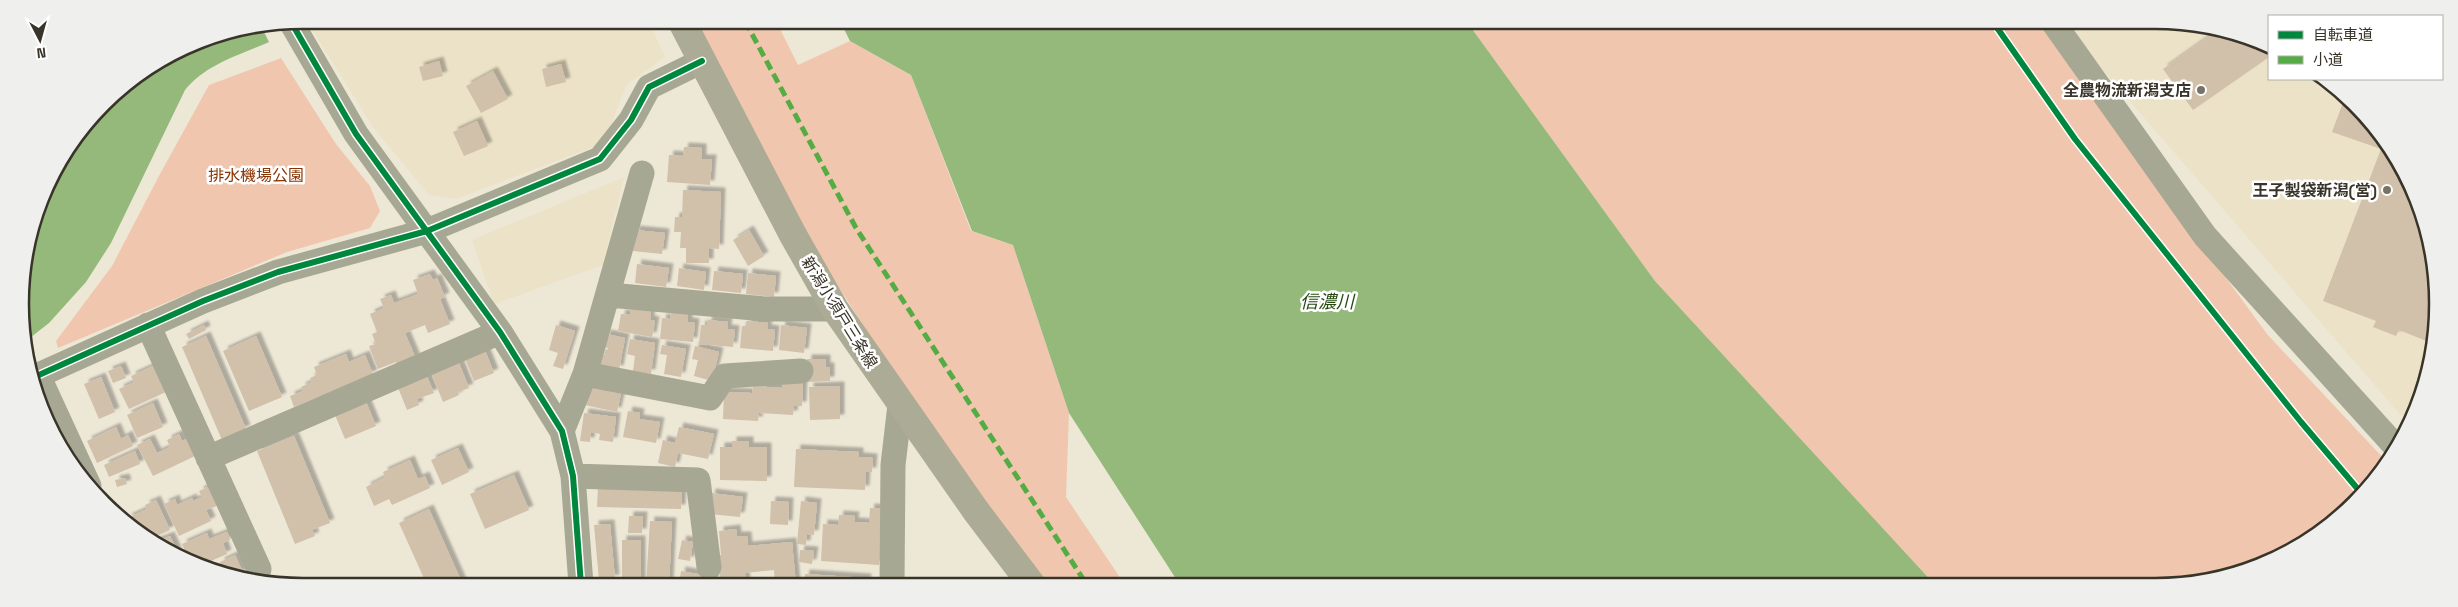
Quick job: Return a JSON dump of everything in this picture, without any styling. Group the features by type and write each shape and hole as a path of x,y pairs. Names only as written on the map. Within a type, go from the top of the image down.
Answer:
{"main road":[{"name":"新潟小須戸三条線","path":"686,29 793,235 835,309 900,405 976,511 1027,578"}],"street":[{"path":"2058,29 2205,236 2391,442"},
{"path":"295,31 356,134 500,332 562,431 572,476 580,578"},
{"path":"38,375 203,301 278,272 427,231 600,159 631,120 649,87 702,61"},
{"path":"562,431 585,374 609,295 642,173"},
{"path":"609,295 765,309 835,309"},
{"path":"148,325 259,569"},
{"path":"208,458 500,332"},
{"path":"585,374 710,398 725,376 801,371"},
{"path":"892,578 893,465 900,405"},
{"path":"49,407 68,444"},
{"path":"572,476 698,480 708,567"}],"shaded area":[{"path":"312,29 652,29 665,57 626,85 604,143 456,199 429,195 373,127"},
{"path":"2072,29 2172,29 2226,38 2268,54 2268,80 2314,80 2336,97 2361,122 2383,151 2401,182 2415,215 2427,268 2429,321 2427,339 2420,375 2404,419 2085,49"},
{"path":"624,177 603,265 494,304 472,240"}],"green space":[{"path":"697,29 780,29 798,65 850,41 911,75 971,231 1013,245 1069,413 1066,497 1120,578 1037,578 930,430 794,217"},
{"path":"1472,29 2048,29 2099,104 2267,334 2382,457 2349,498 2307,532 2276,550 2226,569 2172,578 1928,578 1655,281"},
{"name":"排水機場公園","path":"281,58 336,144 370,186 380,211 370,228 287,252 58,348 56,341 112,266 209,85"}],"water":[{"name":"信濃川","path":"844,29 1472,29 1655,281 1929,578 1175,578 1069,413 1013,245 972,231 911,75 850,41"},
{"path":"264,32 269,42 213,67 193,81 185,90 111,243 86,282 49,323 31,337 29,286 34,250 43,215 57,182 86,136 122,97 166,66 215,43"}],"building":[{"name":"全農物流新潟支店","path":"2211,35 2243,43 2268,54 2268,58 2193,110 2163,69"},
{"path":"439,61 443,76 423,81 419,67"},
{"path":"561,64 566,82 546,87 542,69"},
{"path":"493,71 508,99 481,113 466,86"},
{"name":"王子製袋新潟(営)","path":"2343,103 2372,136 2383,151 2401,182 2415,215 2427,268 2429,321 2427,341 2399,330 2396,336 2373,327 2376,321 2323,301 2381,149 2332,132"},
{"path":"477,121 488,146 464,156 453,132"},
{"path":"684,147 702,148 702,159 712,159 710,185 667,182 669,155 683,156"},
{"path":"683,190 721,192 719,249 709,248 709,263 686,263 686,248 680,248 681,232 674,232 675,217 682,217"},
{"path":"635,230 665,233 662,254 633,251"},
{"path":"749,230 764,256 748,266 733,240"},
{"path":"637,264 669,268 666,287 635,283"},
{"path":"679,268 706,272 704,290 677,286"},
{"path":"714,271 743,274 741,293 712,290"},
{"path":"748,273 776,276 774,297 746,294"},
{"path":"430,274 433,280 437,278 445,297 440,299 450,324 428,333 425,325 405,333 416,359 398,366 396,362 378,369 369,346 376,344 372,334 377,332 370,314 384,308 380,299 391,295 394,303 418,294 413,280"},
{"path":"631,309 651,312 650,320 655,321 652,337 618,331 621,314 630,315"},
{"path":"671,312 688,314 688,322 695,323 693,342 660,339 662,318 670,319"},
{"path":"708,320 728,322 727,329 735,330 733,347 699,344 701,325 707,325"},
{"path":"747,321 768,323 767,329 775,330 773,351 740,348 742,326 747,326"},
{"path":"204,325 206,330 189,339 186,334"},
{"path":"556,325 575,331 563,369 553,366 558,353 549,350"},
{"path":"781,325 807,328 804,353 779,350"},
{"path":"606,334 625,338 619,370 599,366 601,354 606,355 608,348 603,347"},
{"path":"206,336 246,429 222,440 182,347"},
{"path":"256,336 282,397 249,411 223,351"},
{"path":"630,339 655,343 651,374 633,371 635,356 627,354"},
{"path":"662,345 686,349 681,377 664,374 667,355 660,354"},
{"path":"695,346 719,352 712,381 694,376 698,360 692,359"},
{"path":"484,348 494,373 474,381 464,356"},
{"path":"346,354 349,362 365,355 373,374 294,407 290,396 303,391 301,387 312,382 310,378 317,375 314,367"},
{"path":"807,359 826,359 826,367 830,367 830,381 807,382"},
{"path":"459,363 469,388 458,392 459,395 443,402 430,370"},
{"path":"155,365 168,391 129,409 119,389 134,382 131,376"},
{"path":"121,366 126,378 113,383 108,371"},
{"path":"426,374 434,393 417,399 419,405 407,410 397,385"},
{"path":"101,377 115,412 99,419 84,384"},
{"path":"590,381 602,384 600,390 609,392 610,387 622,389 617,412 585,405"},
{"path":"782,381 803,382 802,406 794,406 793,415 759,413 758,421 723,419 724,392 752,393 753,386 782,388"},
{"path":"840,386 840,419 810,420 809,387"},
{"path":"366,402 376,426 345,439 335,415"},
{"path":"153,403 163,427 137,438 127,415"},
{"path":"628,411 640,413 639,419 660,422 656,443 623,437"},
{"path":"584,413 616,417 613,442 599,440 600,434 591,432 590,442 580,441"},
{"path":"116,427 121,439 128,435 133,446 97,463 87,441"},
{"path":"679,427 714,434 708,459 678,453 675,467 658,463 663,440 675,443"},
{"path":"179,434 182,441 187,439 195,456 153,476 137,445 150,439 157,453 170,447 167,440"},
{"path":"294,436 330,523 312,530 315,536 295,544 257,451"},
{"path":"732,441 749,441 749,447 767,447 767,481 720,480 720,447 732,447"},
{"path":"458,448 469,472 442,485 431,460"},
{"path":"796,449 859,452 859,457 873,458 872,472 866,472 865,490 794,487"},
{"path":"135,451 140,464 109,477 104,465"},
{"path":"410,460 418,479 425,476 430,488 392,505 389,499 374,506 366,487 385,477 383,472"},
{"path":"514,475 529,510 485,529 470,494"},
{"path":"125,478 127,484 117,487 115,480"},
{"path":"598,486 682,487 681,509 597,507"},
{"path":"208,487 217,506 206,510 211,521 179,536 164,504 175,499 177,505 192,498 193,501 202,497 199,491"},
{"path":"711,493 743,497 740,517 709,514"},
{"path":"156,500 170,530 157,536 130,517 147,509 145,505"},
{"path":"771,501 789,502 788,525 770,524"},
{"path":"801,501 817,503 814,535 807,534 806,545 797,544"},
{"path":"870,508 884,509 879,565 821,561 823,524 838,525 839,515 855,516 854,522 869,523"},
{"path":"429,509 460,578 424,578 399,523"},
{"path":"629,516 643,516 642,533 628,533"},
{"path":"650,521 672,522 669,578 646,578"},
{"path":"610,524 615,578 599,578 594,525"},
{"path":"736,529 737,536 747,536 748,546 792,542 795,578 775,578 774,570 745,573 745,578 720,578 718,556 721,555 719,531"},
{"path":"227,532 230,540 223,543 227,554 209,562 185,551 182,544 207,533 209,539"},
{"path":"170,536 174,546 166,541 162,539"},
{"path":"622,540 641,540 641,578 622,578"},
{"path":"682,540 693,542 690,561 678,559"},
{"path":"800,550 814,551 812,564 799,562"},
{"path":"235,555 242,571 221,566 220,562"},
{"path":"681,571 714,577 714,578 680,578"},
{"path":"805,574 867,578 805,578"}],"marked path":[{"path":"749,29 856,228 1082,578"}],"cycle path":[{"path":"295,29 356,134 500,332 562,431 573,476 580,578"},
{"path":"1998,29 2075,139 2301,422 2358,489"},
{"path":"38,375 203,301 278,272 427,231 600,159 631,120 649,87 702,61"}],"place":[{"name":"全農物流新潟支店","path":"2201,90"},
{"name":"王子製袋新潟(営)","path":"2387,190"}]}
